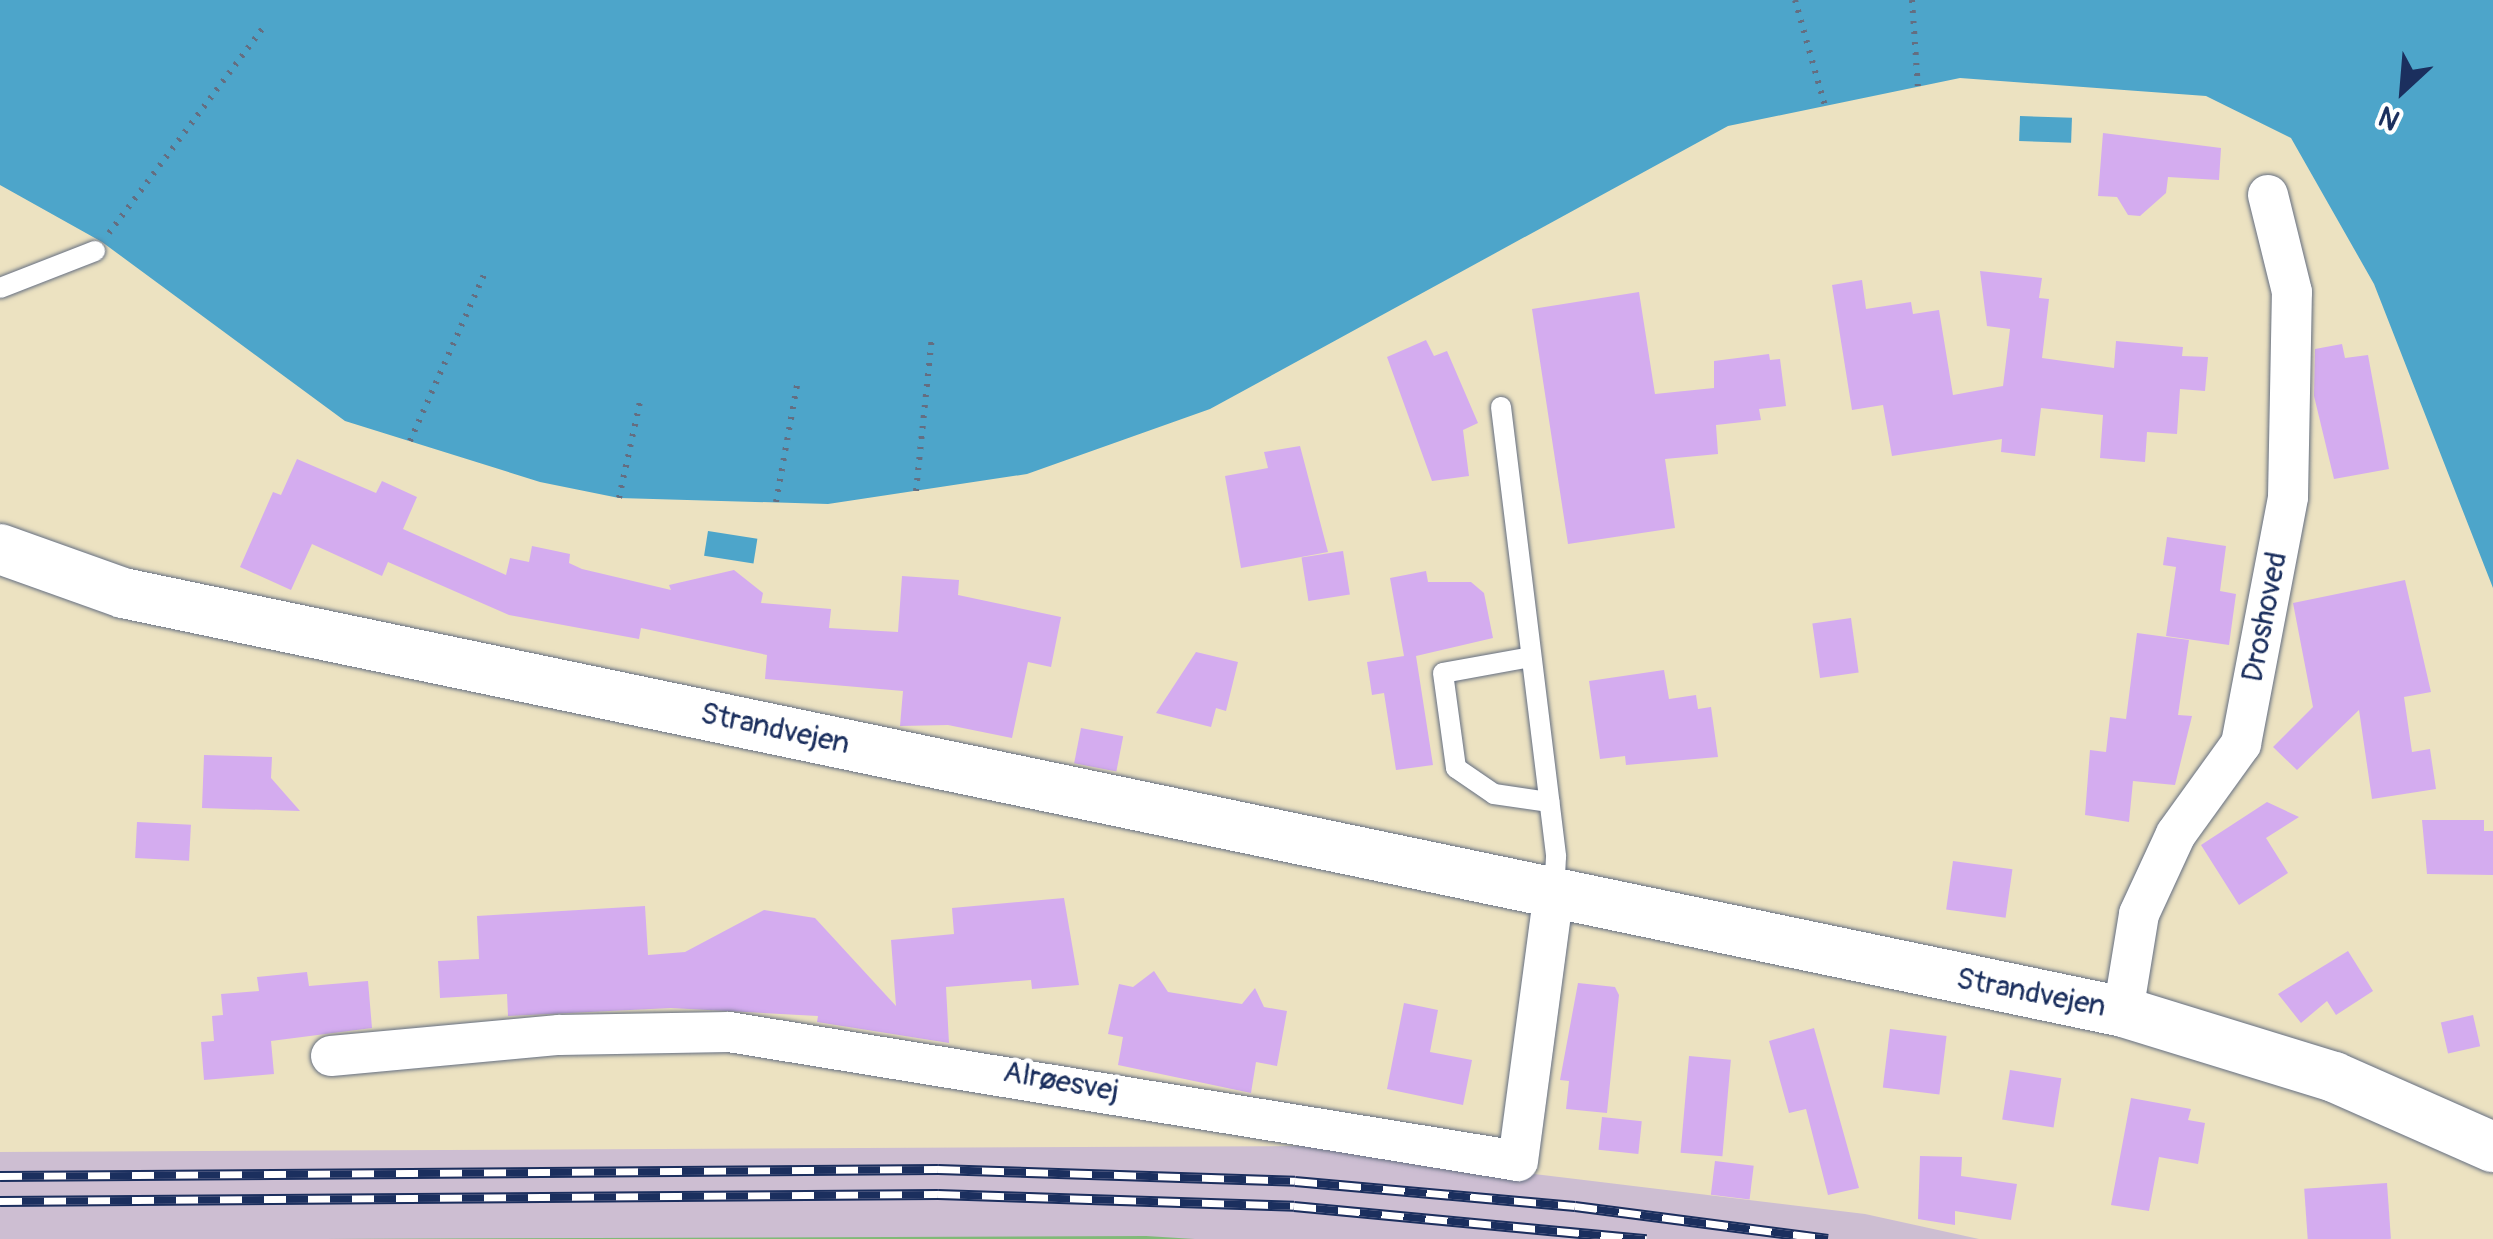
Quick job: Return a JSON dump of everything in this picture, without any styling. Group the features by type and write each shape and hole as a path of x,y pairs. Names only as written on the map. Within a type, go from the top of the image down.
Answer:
{"street":[{"name":"Droshoved","path":"2123,1012 2139,914 2176,834 2241,744 2288,497 2292,292 2268,196"},
{"name":"Strandvejen","path":"0,549 124,593 2123,1012 2334,1077 2493,1147"},
{"name":"Alrøesvej","path":"331,1056 559,1035 728,1032 956,1064 1518,1161 1554,891"}],"lane":[{"path":"0,288 98,246"},
{"path":"1501,407 1549,802 1554,891"},
{"path":"1531,657 1443,673 1456,768 1494,794 1549,802"}],"path":[{"path":"1795,0 1826,106"},
{"path":"1912,0 1918,87"},
{"path":"98,246 263,28"},
{"path":"410,441 484,274"},
{"path":"916,491 932,336"},
{"path":"776,502 798,380"},
{"path":"619,498 640,402"}],"shaded area":[{"path":"1302,1146 1865,1214 1979,1239 0,1239 0,1152"}],"green space":[{"path":"1146,1236 1195,1239 321,1239"}],"water":[{"path":"0,0 2493,0 2493,588 2374,284 2291,138 2206,96 1960,78 1728,126 1210,409 1027,474 828,504 619,498 540,482 345,421 102,242 0,185"},
{"path":"2020,116 2072,118 2071,143 2019,141"},
{"path":"708,531 757,539 753,564 704,556"}],"building":[{"path":"2103,133 2221,148 2219,180 2168,177 2166,193 2140,216 2128,215 2117,197 2098,196"},
{"path":"1980,271 2042,278 2039,298 2049,299 2042,358 2114,368 2116,341 2183,347 2182,356 2208,357 2205,391 2180,389 2177,434 2147,432 2145,462 2100,458 2103,415 2041,408 2035,456 2001,452 2002,439 1892,456 1883,405 1852,410 1832,285 1862,280 1866,309 1911,302 1913,314 1939,310 1953,395 2003,386 2010,329 1987,326"},
{"path":"1639,292 1655,394 1714,388 1714,361 1769,354 1770,360 1780,359 1786,406 1759,409 1761,420 1716,425 1718,454 1665,459 1675,528 1568,544 1532,309"},
{"path":"1426,340 1434,356 1447,351 1478,423 1463,430 1469,476 1432,481 1387,357"},
{"path":"2342,344 2345,358 2368,355 2389,469 2334,479 2314,396 2315,349"},
{"path":"1300,446 1328,552 1241,568 1225,476 1268,468 1264,452"},
{"path":"297,459 376,493 382,481 417,497 403,529 506,575 510,558 529,562 532,546 570,554 569,563 582,569 671,590 669,585 734,570 763,593 761,603 831,609 829,628 898,632 902,576 959,580 958,595 1061,617 1051,667 1028,662 1012,738 948,725 900,726 903,691 765,679 767,655 641,628 639,639 509,615 388,562 382,576 312,544 291,590 240,567 273,492 281,495"},
{"path":"2167,537 2226,546 2220,591 2236,594 2229,645 2166,636 2176,567 2163,565"},
{"path":"1343,551 1350,594 1308,601 1302,558"},
{"path":"1426,571 1428,582 1471,582 1484,593 1493,638 1416,656 1433,765 1396,770 1384,693 1372,695 1367,662 1404,656 1390,578"},
{"path":"2405,580 2431,692 2404,697 2412,752 2430,749 2436,789 2372,799 2359,710 2297,770 2273,747 2313,707 2293,603"},
{"path":"1851,618 1859,672 1820,678 1812,623"},
{"path":"2137,633 2189,640 2178,715 2192,716 2175,785 2133,781 2129,822 2085,815 2090,750 2106,752 2110,717 2126,719"},
{"path":"1196,652 1238,662 1226,711 1216,708 1211,727 1156,713"},
{"path":"1664,670 1669,699 1696,695 1698,709 1711,707 1718,757 1626,765 1625,756 1600,759 1589,681"},
{"path":"1081,728 1123,736 1116,772 1074,763"},
{"path":"204,755 272,757 271,778 300,811 202,808"},
{"path":"2267,802 2299,817 2266,838 2288,873 2239,905 2201,845"},
{"path":"2422,820 2484,820 2484,831 2493,831 2493,875 2427,874"},
{"path":"137,822 191,825 189,861 135,858"},
{"path":"1953,861 2012,869 2006,918 1946,910"},
{"path":"1064,898 1079,985 1032,989 1031,980 946,987 949,1043 817,1022 818,1016 671,1008 508,1016 507,994 440,998 438,961 479,959 477,916 645,906 648,955 685,952 764,910 815,918 896,1006 891,940 954,934 952,908"},
{"path":"2348,951 2373,991 2336,1015 2327,1001 2301,1023 2278,994"},
{"path":"1154,971 1168,992 1242,1004 1255,988 1264,1007 1287,1011 1277,1066 1256,1062 1251,1093 1118,1065 1123,1037 1108,1034 1119,984 1133,987"},
{"path":"307,972 309,986 368,981 372,1028 271,1041 274,1074 204,1080 201,1042 214,1041 212,1016 223,1015 221,994 259,991 257,977"},
{"path":"1578,983 1615,987 1619,995 1607,1113 1566,1109 1569,1081 1560,1080"},
{"path":"1404,1003 1438,1010 1430,1052 1472,1060 1463,1105 1387,1089"},
{"path":"2473,1015 2480,1046 2448,1054 2441,1022"},
{"path":"1814,1028 1859,1188 1828,1195 1806,1109 1789,1113 1769,1041"},
{"path":"1890,1029 1947,1036 1939,1095 1883,1088"},
{"path":"1689,1056 1731,1060 1722,1156 1681,1153"},
{"path":"2010,1070 2061,1078 2054,1128 2002,1119"},
{"path":"2131,1098 2191,1109 2188,1120 2205,1123 2198,1164 2159,1157 2149,1211 2111,1205"},
{"path":"1602,1117 1642,1121 1638,1154 1599,1150"},
{"path":"1920,1156 1962,1157 1961,1176 2017,1184 2011,1220 1955,1211 1955,1225 1918,1219"},
{"path":"1715,1161 1754,1166 1750,1199 1711,1195"},
{"path":"2387,1183 2391,1239 2308,1239 2304,1189"}],"railway":[{"path":"0,1176 938,1169 1295,1181 1575,1206 1828,1239"},
{"path":"0,1201 938,1194 1294,1206 1646,1239"}]}
